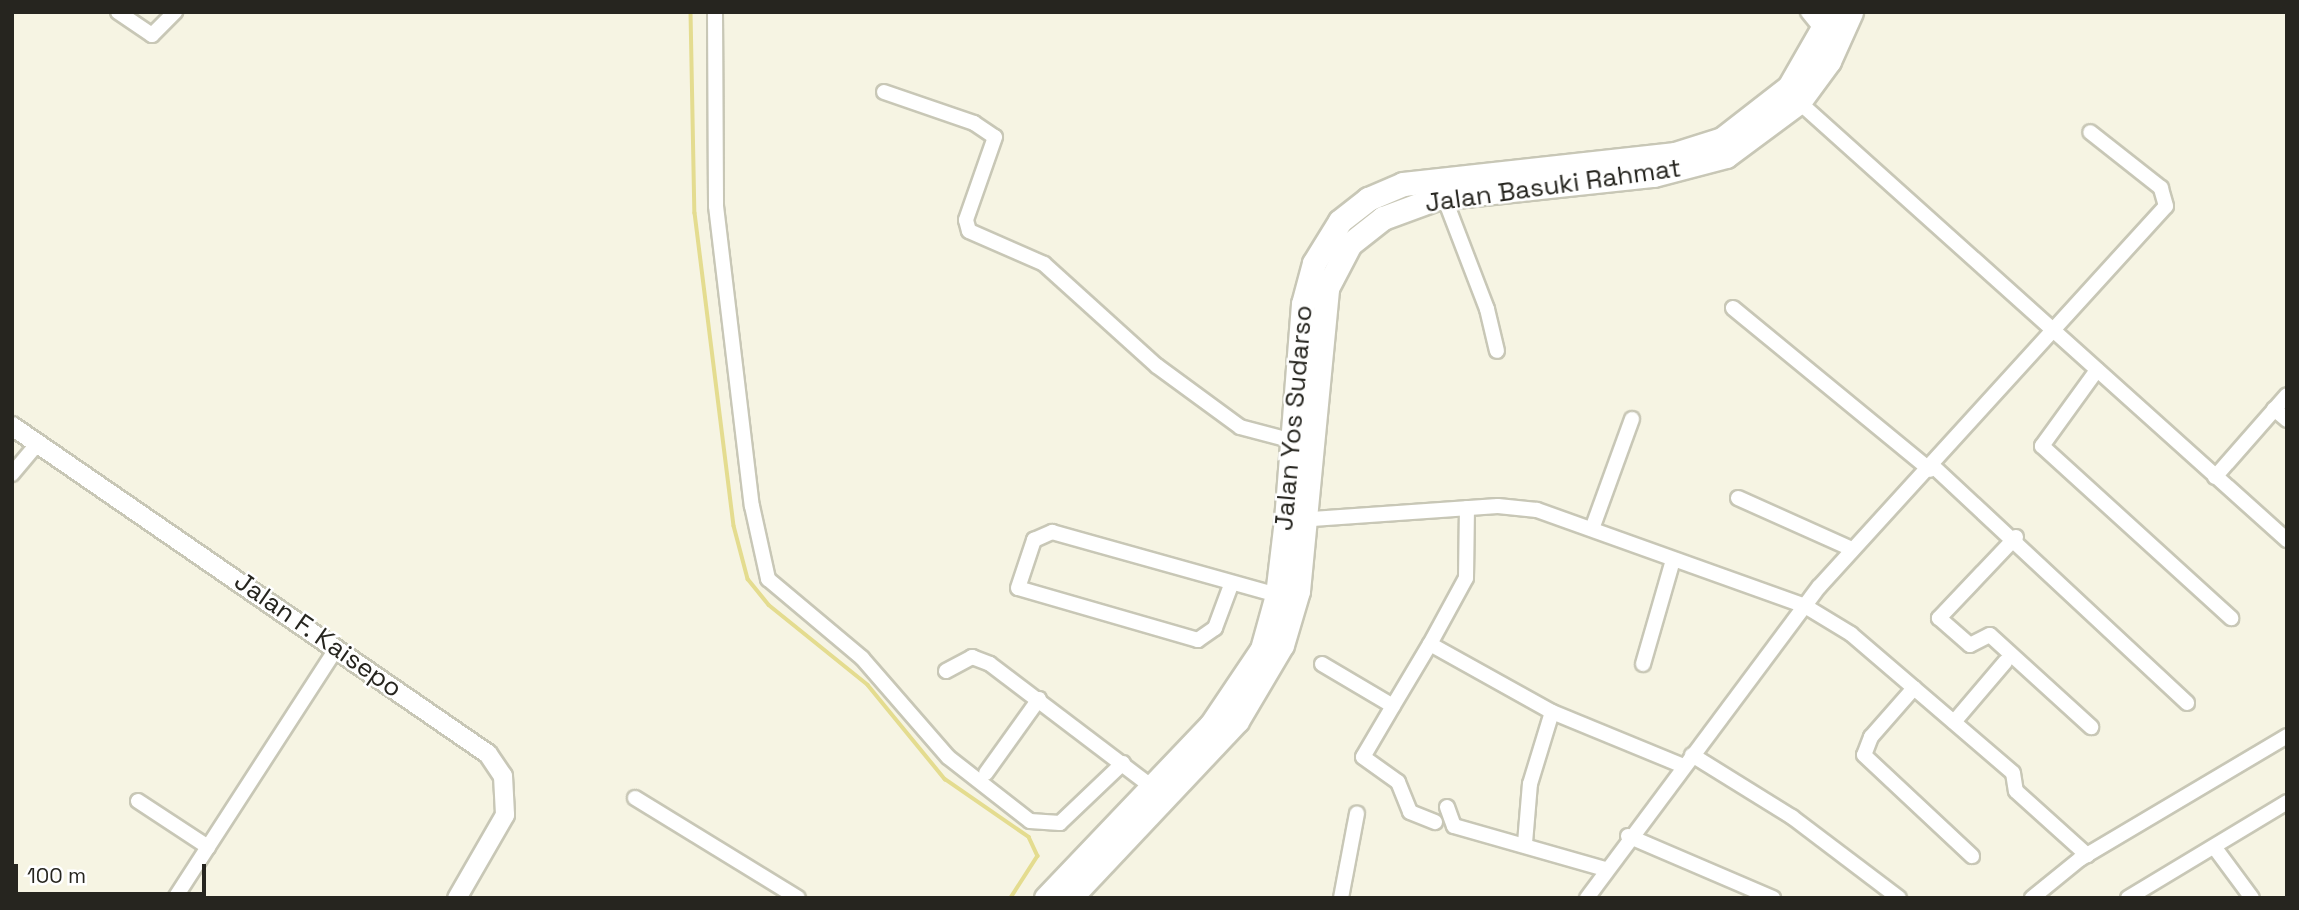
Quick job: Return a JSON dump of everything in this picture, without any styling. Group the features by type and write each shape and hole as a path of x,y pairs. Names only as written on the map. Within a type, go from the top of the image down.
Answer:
{"highway":[{"name":"Jalan Basuki Rahmat","path":"1070,898 1197,764 1265,682 1295,601 1296,520 1320,335 1338,260 1383,218 1444,197 1687,169 1749,143 1799,102 1829,61 1851,12"},
{"name":"Jalan Yos Sudarso","path":"1046,898 1211,725 1251,670 1277,596 1296,520 1293,441 1307,283 1328,237 1354,208 1387,189 1435,178 1675,154 1722,139 1789,87 1828,22"}],"street":[{"path":"118,12 152,35 175,12"},
{"path":"715,12 716,206 768,579 862,659 957,766 1030,821 1059,822 1122,763"},
{"path":"1808,12 1828,22"},
{"path":"884,92 974,122 995,137 966,220 969,231 1044,264 1157,366 1240,426 1293,441"},
{"path":"1799,102 2287,540"},
{"path":"1587,898 1628,836 1852,549 1932,468 2168,198 2090,132"},
{"path":"1444,197 1497,351"},
{"path":"1733,308 2015,537 2187,703"},
{"path":"2097,370 2042,446 2231,618"},
{"path":"2216,477 2287,395"},
{"path":"2274,409 2287,420"},
{"path":"1592,529 1632,419"},
{"name":"Jalan F. Kaisepo","path":"12,426 473,741 503,776 505,815 457,898"},
{"path":"12,474 38,443"},
{"path":"1738,498 1852,549"},
{"path":"1296,520 1466,508 1537,510 1672,561 1805,606 1851,634 2013,773 2016,791 2087,855"},
{"path":"1435,822 1410,812 1398,782 1363,757 1430,644 1469,566 1466,508"},
{"path":"1231,585 1216,628 1198,640 1018,588 1034,540 1052,532 1277,596"},
{"path":"2015,537 1939,618 1970,645 1990,635 2091,727"},
{"path":"1643,664 1672,561"},
{"path":"1430,644 1552,712 1687,760 1792,817 1899,898"},
{"path":"175,898 337,648"},
{"path":"946,671 964,658 981,659 1039,699 1151,786"},
{"path":"1954,722 2005,662"},
{"path":"1322,664 1393,706"},
{"path":"1914,688 1864,755 1972,856"},
{"path":"986,773 1039,699"},
{"path":"1525,843 1530,784 1552,712"},
{"path":"2032,898 2087,855 2287,736"},
{"path":"635,797 798,898"},
{"path":"138,801 208,847"},
{"path":"2130,897 2287,802"},
{"path":"1447,807 1454,826 1525,843 1605,869"},
{"path":"1341,898 1357,813"},
{"path":"1628,836 1773,898"},
{"path":"2215,848 2252,898"}],"waterway":[{"path":"691,12 695,213 734,526 748,579 769,605 868,685 945,779 1029,837 1038,856 1011,898"},
{"path":"2119,828 2205,777"}]}
